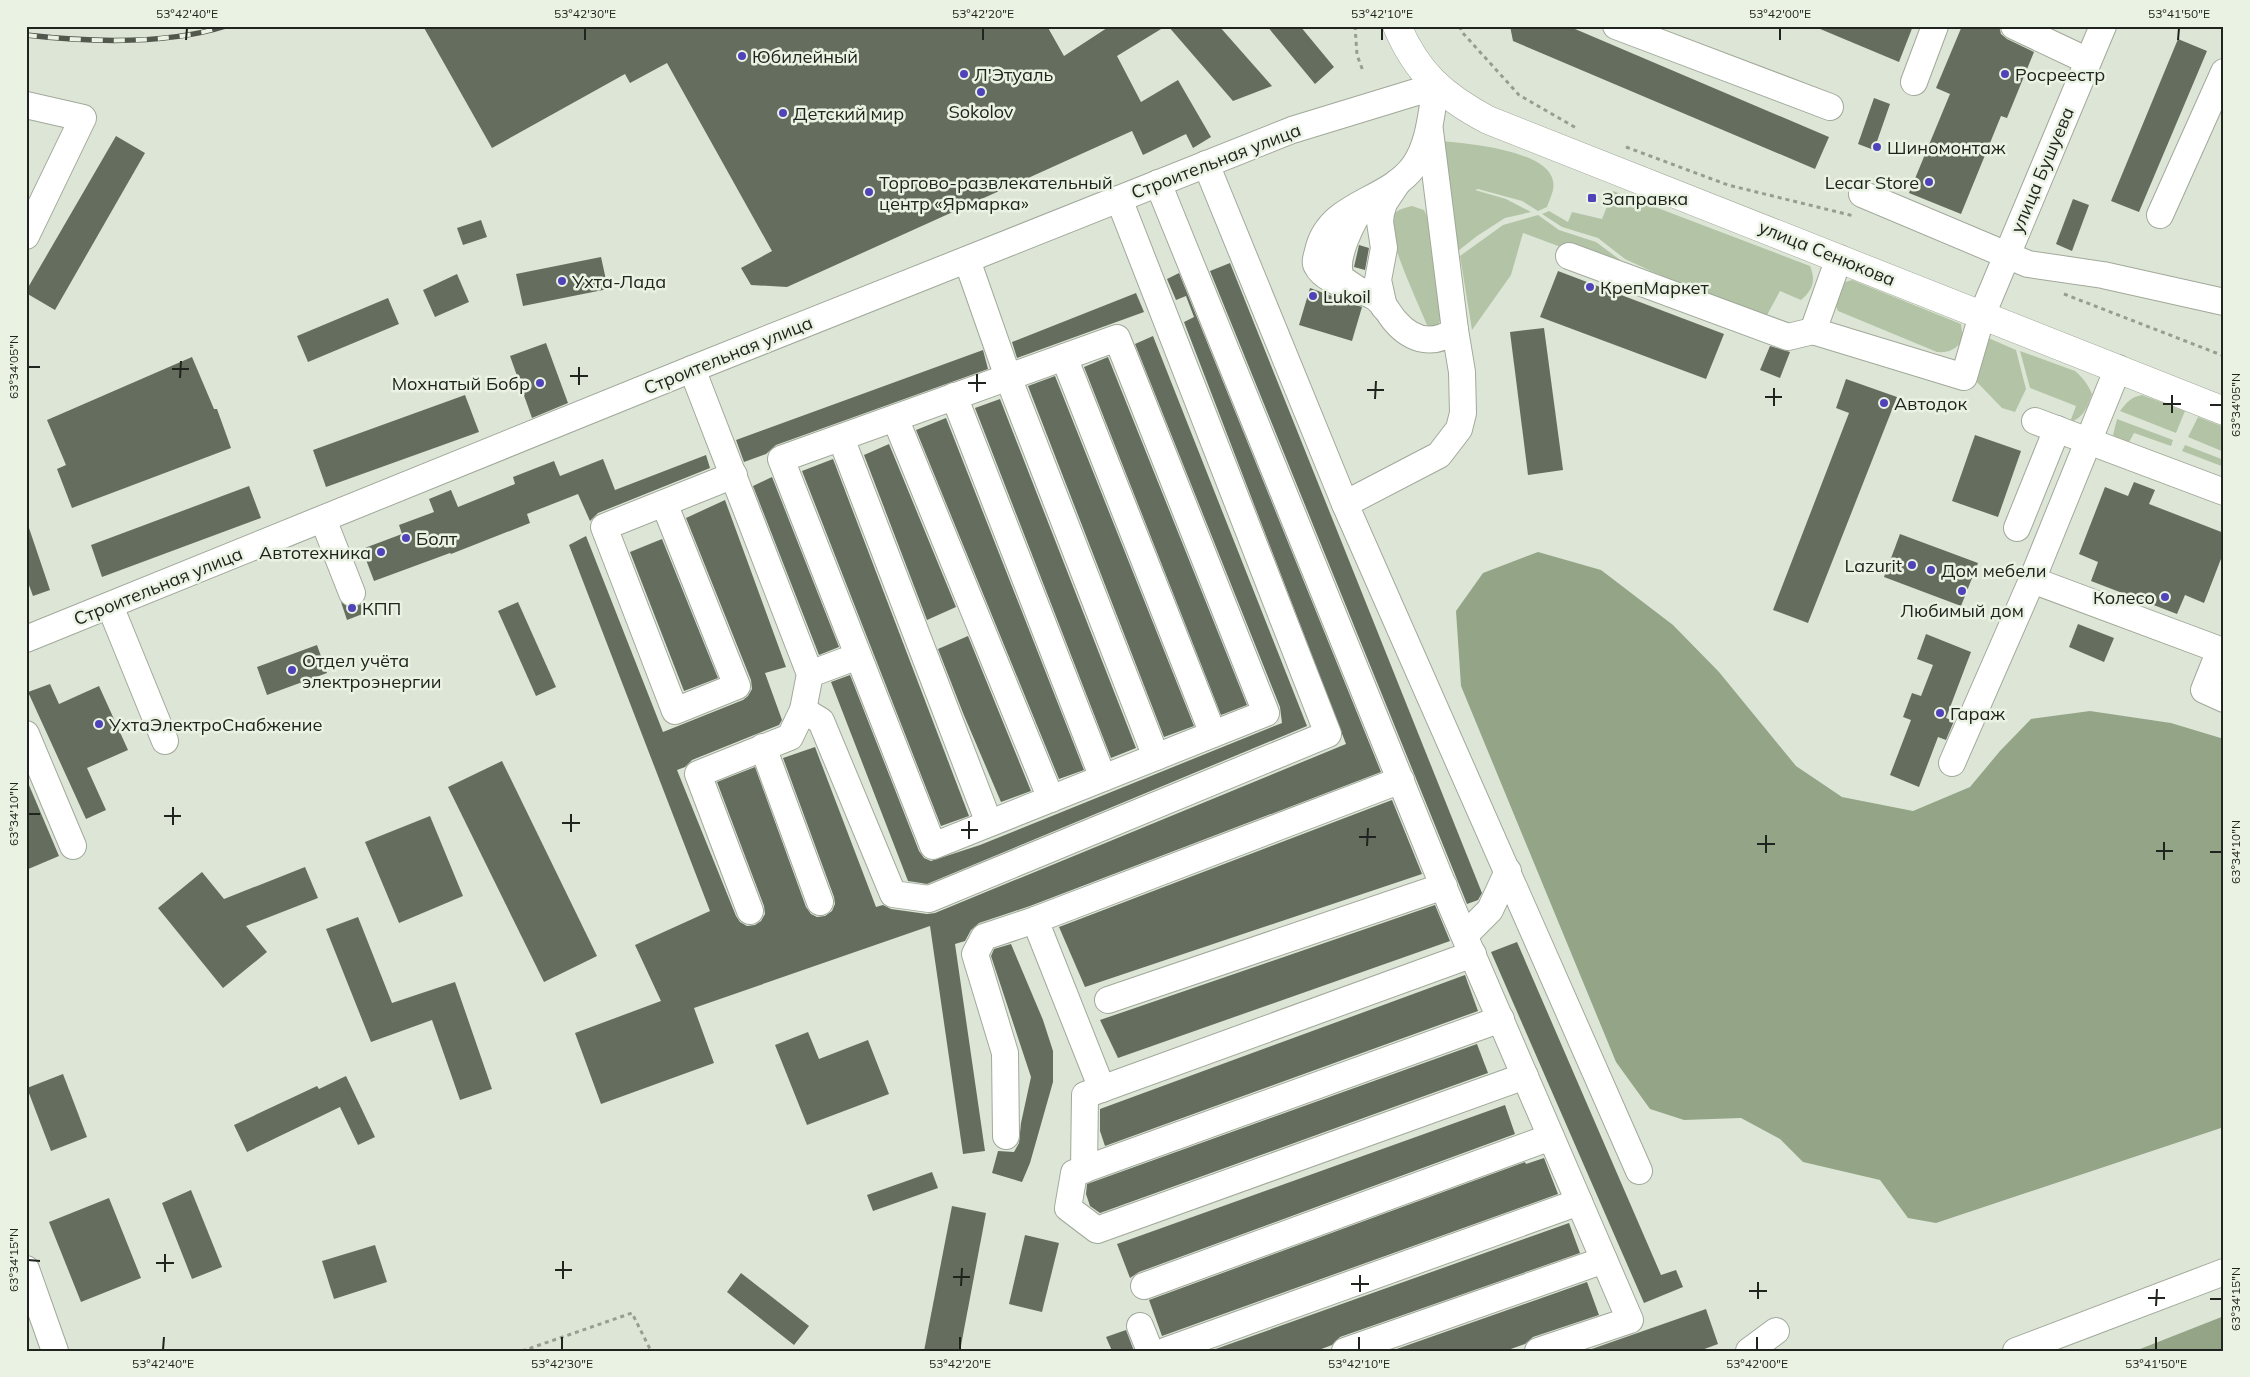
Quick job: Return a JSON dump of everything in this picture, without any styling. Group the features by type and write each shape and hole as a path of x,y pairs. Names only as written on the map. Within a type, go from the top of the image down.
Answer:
{"main road":[{"name":"улица Сенюкова","path":"1397,26 1414,60 1436,86 1488,120 2224,410"}],"street":[{"path":"1616,26 1830,107"},
{"path":"1914,82 1935,26"},
{"path":"2014,26 2088,61"},
{"name":"улица Бушуева","path":"1813,331 1964,377 1982,315 2103,26"},
{"path":"2160,215 2224,72"},
{"path":"1436,86 1423,152 1414,167 1399,181 1367,200 1351,225 1339,266 1342,279 1357,289 1372,295 1396,322 1415,338 1430,340 1448,335 1455,330"},
{"name":"Строительная улица","path":"26,639 692,369 1292,130 1436,86"},
{"path":"26,105 82,118 26,236"},
{"path":"1345,504 1425,464 1439,455 1459,429 1463,399 1462,372 1429,124"},
{"path":"1206,164 1345,504 1639,1171"},
{"path":"1384,307 1378,280 1384,248 1380,222 1381,213 1384,203 1399,181"},
{"path":"1158,183 1444,886 1630,1320 1538,1351"},
{"path":"803,710 821,721 894,894 929,899 1328,734 1119,199"},
{"path":"1860,205 2007,254 2028,264 2103,275 2224,302"},
{"path":"1569,256 1788,337 1813,331 1839,258"},
{"path":"967,260 1008,377 1156,757"},
{"path":"1116,338 1266,713 933,846 781,459 1064,357 1116,338"},
{"path":"1064,357 1213,734"},
{"path":"1952,763 2032,580 2118,368"},
{"path":"692,369 810,674 803,710 790,737 698,774 750,911"},
{"path":"954,396 1103,778"},
{"path":"895,418 1051,799"},
{"path":"2017,528 2046,425 2224,492"},
{"path":"841,438 990,823"},
{"path":"664,503 737,686 675,711 604,527 664,503 734,475"},
{"path":"323,519 352,594"},
{"path":"2032,580 2222,645 2204,690 2224,699"},
{"path":"110,606 165,741"},
{"path":"810,674 858,656"},
{"path":"26,734 72,846"},
{"path":"764,747 820,902"},
{"path":"1006,1136 1005,1053 975,954 984,937 1035,920 1401,780"},
{"path":"1084,1170 1085,1095 1469,945 1490,910 1508,871"},
{"path":"1108,1000 1444,886"},
{"path":"1035,920 1102,1089"},
{"path":"1501,1019 1074,1173 1068,1208 1097,1230 1525,1076"},
{"path":"1144,1286 1551,1137"},
{"path":"1165,1351 1579,1202"},
{"path":"1345,1351 1604,1260"},
{"path":"26,1269 55,1351"},
{"path":"2016,1351 2224,1272"},
{"path":"1140,1326 1150,1351"},
{"path":"1749,1351 1776,1331"}],"path":[{"path":"1355,26 1357,55 1363,70"},
{"path":"1460,26 1461,31 1519,95 1583,132"},
{"path":"1619,145 1728,185 1860,205"},
{"path":"2063,293 2224,356"},
{"path":"522,1351 632,1313 651,1351"}],"green space":[{"path":"1440,141 1504,150 1537,162 1548,170 1553,181 1553,191 1547,207 1538,211 1522,201 1478,189 1475,190 1506,199 1531,212 1505,218 1458,251"},
{"path":"1613,191 1810,266 1813,276 1811,289 1801,300 1780,291 1766,317 1756,316 1735,303 1704,293 1625,259 1598,238 1562,227 1542,214 1549,211 1568,222 1572,212 1602,219"},
{"path":"1412,206 1424,210 1427,216 1441,319 1438,325 1430,327 1427,325 1404,272 1391,229 1391,220 1394,214 1399,210"},
{"path":"1538,215 1559,230 1596,242 1623,262 1754,319 1523,233 1511,275 1472,330 1460,256 1503,225"},
{"path":"1852,280 1961,324 1963,340 1952,350 1937,352 1838,311 1835,304 1841,283"},
{"path":"1986,337 2016,350 2026,389 2015,412 2002,408 1971,376"},
{"path":"2020,351 2075,371 2083,379 2092,394 2079,418 2070,422 2076,406 2030,388"},
{"path":"2142,395 2185,411 2176,433 2120,411 2130,400"},
{"path":"2198,417 2224,427 2224,452 2188,437"},
{"path":"2117,419 2173,440 2171,446 2134,433 2127,446 2117,442 2113,435"},
{"path":"2185,445 2224,460 2224,467 2182,451"},
{"path":"1538,552 1601,570 1673,625 1719,672 1796,766 1842,797 1913,811 1970,787 2000,751 2031,719 2090,711 2171,723 2224,739 2224,1127 1936,1223 1908,1218 1880,1180 1803,1162 1780,1139 1741,1118 1684,1120 1650,1109 1616,1062 1461,686 1456,611 1483,573"},
{"path":"2224,1316 2224,1351 2135,1351"}],"building":[{"name":"Торгово-развлекательный центр «Ярмарка»","path":"423,26 1047,26 1064,56 1110,26 1166,26 1117,56 1141,102 1178,80 1211,137 1193,148 1186,134 1143,155 1132,131 787,287 751,285 741,268 772,251 667,63 630,83 625,74 492,148"},
{"path":"1168,26 1219,26 1272,86 1233,101"},
{"path":"1267,26 1300,26 1334,67 1315,84"},
{"path":"1510,26 1568,26 1829,137 1815,169 1513,41"},
{"path":"1813,26 1913,26 1899,62"},
{"path":"1962,26 1999,26 2001,34 2007,39 2034,52 2007,118 2001,116 1961,214 1909,193 1950,94 1936,88"},
{"path":"2178,39 2207,51 2139,212 2111,201"},
{"path":"1874,98 1890,104 1874,150 1858,144"},
{"path":"116,136 145,153 55,310 26,293 26,291"},
{"path":"2073,199 2089,205 2072,251 2056,244"},
{"path":"481,220 487,237 463,245 457,228"},
{"path":"1359,245 1369,248 1365,270 1354,267"},
{"name":"Ухта-Лада","path":"601,257 608,289 523,306 516,274"},
{"path":"1230,263 1482,893 1478,900 1467,904 1210,271"},
{"path":"1558,271 1724,334 1706,379 1540,317"},
{"path":"1179,273 1381,772 1030,906 979,923 971,930 965,941 955,944 985,1151 963,1154 930,926 694,1008 714,1063 601,1104 575,1033 661,1001 635,945 710,911 569,545 586,536 663,732 743,700 752,689 751,680 686,518 725,500 786,667 765,673 782,720 779,725 692,760 685,767 677,770 736,916 740,922 747,926 755,925 761,921 765,914 764,906 717,782 755,767 806,907 811,914 817,917 825,916 832,911 835,904 834,897 783,758 815,747 876,907 883,905 891,909 927,914 935,913 1346,744 1184,322 1194,317 1186,296 1176,300 1167,279"},
{"path":"457,274 469,302 435,317 423,290"},
{"path":"1310,288 1362,307 1352,341 1299,325"},
{"path":"1136,293 1144,312 1017,358 1012,342"},
{"path":"388,298 399,324 308,362 297,336"},
{"path":"1544,328 1563,470 1528,475 1510,332"},
{"path":"1153,336 1307,726 927,884 908,881 831,682 850,675 919,851 924,858 931,861 980,845 1282,723 1280,707 1135,344"},
{"name":"Мохнатый Бобр","path":"546,343 568,403 532,418 510,356"},
{"path":"1770,346 1790,352 1780,378 1760,370"},
{"path":"983,350 988,369 776,445 766,454 744,462 736,440"},
{"path":"192,357 214,409 217,409 231,448 72,508 57,469 66,465 47,420"},
{"path":"1108,357 1247,705 1221,715 1084,367"},
{"path":"1055,376 1194,726 1164,737 1028,386"},
{"path":"1846,379 1897,397 1808,623 1773,610 1849,413 1836,408"},
{"path":"465,395 479,432 326,487 313,450"},
{"path":"1000,399 1136,748 1111,758 975,408"},
{"path":"946,418 1084,770 1059,779 916,430"},
{"path":"1975,435 2021,451 1998,517 1952,501"},
{"path":"889,444 956,607 927,620 864,455"},
{"path":"706,455 710,468 598,513 590,521 578,494 527,514 530,523 451,554 374,581 362,549 402,534 399,525 434,512 429,499 451,490 458,507 515,484 513,477 554,461 560,476 603,459 615,490"},
{"path":"833,459 969,816 941,826 802,471"},
{"path":"772,477 839,647 819,655 753,486"},
{"path":"2134,482 2155,490 2149,504 2224,533 2224,551 2204,603 2185,595 2177,614 2091,581 2098,562 2079,554 2105,487 2128,496"},
{"path":"249,486 261,518 102,577 91,545"},
{"path":"26,528 29,528 50,590 33,596 26,577"},
{"name":"Дом мебели","path":"1900,534 1978,563 1961,606 1884,577"},
{"path":"662,539 718,678 684,691 630,552"},
{"path":"341,602 350,608 362,604 365,613 347,620"},
{"path":"518,602 556,687 536,696 498,611"},
{"path":"2078,624 2114,638 2104,662 2069,647"},
{"path":"1926,634 1971,652 1946,718 1954,721 1946,740 1938,737 1919,787 1890,775 1911,720 1903,717 1912,693 1921,696 1933,665 1917,659"},
{"path":"968,636 1031,791 1001,802 938,649"},
{"name":"Отдел учёта электроэнергии","path":"317,645 327,673 267,695 257,667"},
{"path":"50,684 59,704 99,686 128,750 87,768 106,810 86,819 28,692"},
{"path":"502,761 597,956 544,982 448,787"},
{"path":"26,778 59,856 26,870"},
{"path":"1392,800 1422,874 1085,987 1059,927"},
{"path":"430,816 463,896 399,923 365,842"},
{"path":"305,867 318,898 246,926 267,952 223,988 158,908 202,872 224,899"},
{"path":"1435,905 1450,941 1118,1058 1100,1020"},
{"path":"358,917 392,1003 455,982 492,1089 460,1100 432,1020 371,1042 326,929"},
{"path":"1517,942 1661,1275 1676,1270 1683,1287 1644,1303 1491,952"},
{"path":"1011,944 1043,1020 1053,1051 1053,1082 1030,1163 1022,1182 992,1173 998,1151 1014,1152 1019,1143 1021,1123 1031,1077 991,956 994,949"},
{"path":"1465,975 1478,1011 1105,1146 1100,1131 1100,1109"},
{"path":"808,1032 819,1059 868,1040 889,1094 807,1125 775,1045"},
{"path":"1477,1044 1488,1073 1100,1213 1090,1206 1086,1194 1087,1184"},
{"path":"63,1074 87,1137 51,1151 27,1088"},
{"path":"346,1076 375,1137 358,1145 340,1107 247,1152 234,1125 317,1086 319,1089"},
{"path":"1505,1105 1515,1134 1139,1272 1130,1278 1117,1244"},
{"path":"1544,1158 1558,1194 1162,1336 1149,1300 1525,1162 1526,1164"},
{"path":"932,1172 938,1188 873,1211 867,1195"},
{"path":"191,1190 222,1267 192,1279 162,1203"},
{"path":"109,1198 141,1278 81,1302 49,1222"},
{"path":"952,1206 986,1213 960,1351 924,1351"},
{"path":"1569,1223 1580,1253 1340,1337 1332,1345 1316,1351 1210,1351"},
{"path":"1025,1235 1059,1243 1042,1312 1009,1304"},
{"path":"375,1245 387,1282 334,1299 322,1261"},
{"path":"741,1273 809,1326 794,1345 727,1292"},
{"path":"1587,1282 1599,1315 1533,1337 1525,1344 1505,1351 1391,1351"},
{"path":"1706,1309 1718,1344 1699,1351 1586,1351"},
{"path":"1126,1330 1134,1351 1112,1351 1106,1337"}],"railway":[{"path":"26,35 101,40 153,39 203,32 226,26"}],"place":[{"name":"Юбилейный","path":"742,56"},
{"name":"Л'Этуаль","path":"964,74"},
{"name":"Росреестр","path":"2005,74"},
{"name":"Sokolov","path":"981,92"},
{"name":"Детский мир","path":"783,113"},
{"name":"Шиномонтаж","path":"1877,147"},
{"name":"Lecar Store","path":"1929,182"},
{"name":"Торгово-развлекательный центр «Ярмарка»","path":"869,192"},
{"name":"Заправка","path":"1592,198"},
{"name":"Ухта-Лада","path":"562,281"},
{"name":"КрепМаркет","path":"1590,287"},
{"name":"Lukoil","path":"1313,296"},
{"name":"Мохнатый Бобр","path":"540,383"},
{"name":"Автодок","path":"1884,403"},
{"name":"Болт","path":"406,538"},
{"name":"Автотехника","path":"381,552"},
{"name":"Lazurit","path":"1912,565"},
{"name":"Дом мебели","path":"1931,570"},
{"name":"Любимый дом","path":"1962,591"},
{"name":"Колесо","path":"2165,597"},
{"name":"КПП","path":"352,608"},
{"name":"Отдел учёта электроэнергии","path":"292,670"},
{"name":"Гараж","path":"1940,713"},
{"name":"УхтаЭлектроСнабжение","path":"99,724"}]}
